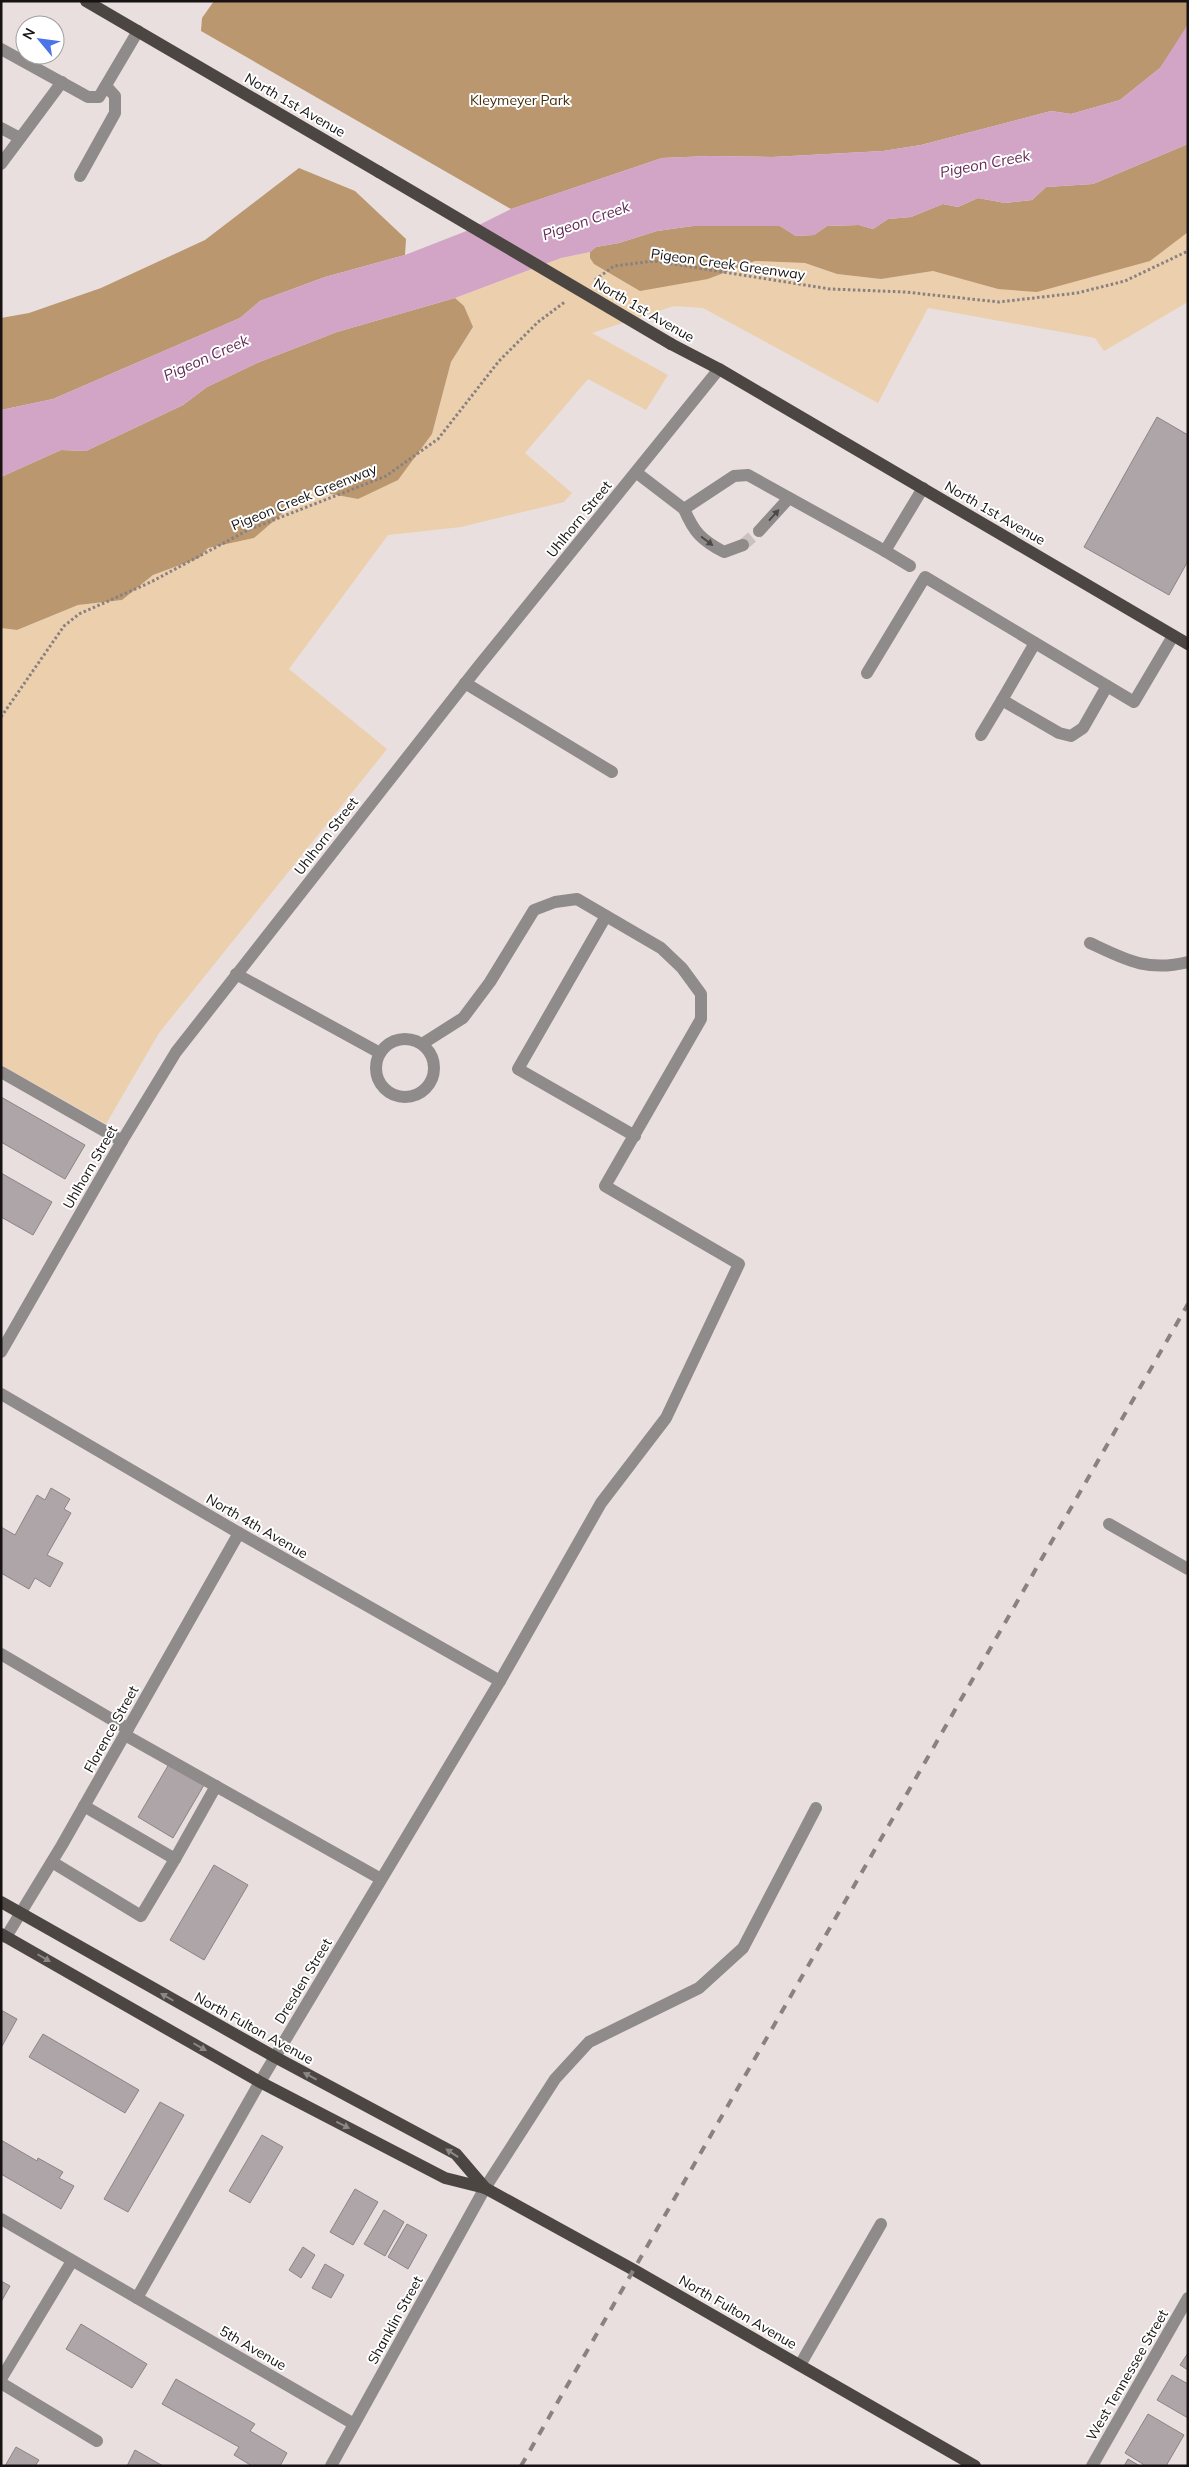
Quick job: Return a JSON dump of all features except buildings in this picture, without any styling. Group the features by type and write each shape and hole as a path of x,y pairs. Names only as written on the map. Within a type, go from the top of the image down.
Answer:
{"main road":[{"name":"North 1st Avenue","path":"86,1 1188,644"},
{"name":"North Fulton Avenue","path":"1,1902 275,2057 456,2154 485,2188"},
{"name":"North Fulton Avenue","path":"3,1935 260,2082 445,2178 485,2188 634,2270 975,2466"}],"street":[{"path":"1,49 88,97 99,97 138,31"},
{"path":"1,164 62,82"},
{"path":"80,176 115,113 115,96 106,86"},
{"path":"1,128 20,138"},
{"name":"Uhlhorn Street","path":"1,1352 122,1141 176,1052 465,683 719,369"},
{"path":"636,473 684,509 693,530 708,544 724,552 743,545"},
{"path":"684,509 734,476 748,475 910,566"},
{"path":"885,551 923,488"},
{"path":"758,531 788,498"},
{"path":"867,672 925,577 1134,702 1173,636"},
{"path":"981,735 1035,643"},
{"path":"465,683 612,772"},
{"path":"1002,700 1059,733 1071,736 1083,728 1107,686"},
{"path":"422,1044 463,1018 490,982 534,910 555,902 577,898 661,948 682,968 701,994 701,1018 635,1136 518,1069 606,916"},
{"path":"1090,943 1127,961 1166,968 1188,962"},
{"path":"236,974 380,1053"},
{"path":"408,1038 422,1044 432,1056 434,1074 424,1090 407,1098 398,1097 382,1087 375,1070 380,1053 388,1043 408,1038"},
{"path":"1,1072 122,1141"},
{"name":"Dresden Street","path":"136,2298 260,2082 500,1681 601,1503 666,1418 739,1264 605,1186 635,1136"},
{"name":"North 4th Avenue","path":"1,1394 239,1533 500,1681"},
{"path":"1109,1524 1188,1569"},
{"name":"Florence Street","path":"3,1935 20,1913 52,1862 239,1533"},
{"path":"1,1654 216,1786 381,1879"},
{"path":"52,1862 141,1916 216,1786"},
{"path":"84,1806 174,1859"},
{"name":"Shanklin Street","path":"331,2466 485,2188 555,2079 589,2042 699,1988 743,1948 816,1808"},
{"path":"1,2219 72,2261 1,2379"},
{"path":"800,2365 881,2224"},
{"name":"5th Avenue","path":"72,2261 354,2424"},
{"name":"West Tennessee Street","path":"1092,2466 1188,2298"},
{"path":"1,2383 97,2441"}],"path":[{"name":"Pigeon Creek Greenway","path":"591,283 614,266 654,262 830,290 905,292 998,302 1077,293 1125,281 1188,251"},
{"name":"Pigeon Creek Greenway","path":"1,716 64,626 79,614 151,582 248,530 386,476 438,438 499,361 538,322 568,300"}],"shaded area":[{"path":"1188,232 1188,302 1104,351 1095,338 928,308 878,403 703,308 674,306 592,333 668,375 646,410 588,379 525,453 572,493 564,502 461,527 388,535 289,669 387,749 159,1033 106,1124 1,1065 1,628 17,630 78,605 122,600 153,575 199,558 208,548 254,538 310,490 358,499 432,434 451,362 473,328 464,306 455,298 561,258 590,252 590,258 708,279 755,261 805,263 837,274 881,279 933,271 998,289"}],"green space":[{"name":"Kleymeyer Park","path":"214,1 1188,1 1188,24 1160,68 1120,100 1071,114 1051,111 921,145 883,151 772,157 709,156 662,158 511,209 201,31 202,18"},
{"path":"1188,144 1188,232 1150,261 1037,292 998,289 933,271 881,279 837,274 805,263 755,261 708,279 640,291 594,264 590,258 590,252 596,247 619,243 657,231 693,226 780,226 796,236 814,235 827,226 859,225 873,229 888,219 911,217 943,204 958,207 978,198 1005,203 1032,200 1046,187 1093,184"},
{"path":"299,168 355,191 406,239 405,255 325,277 260,301 240,318 53,399 1,410 1,318 29,313 101,288 205,240"},
{"path":"455,298 464,306 473,327 451,362 432,434 398,480 358,499 310,490 254,538 208,548 199,558 153,575 122,600 78,605 17,630 1,628 1,477 61,450 86,451 183,405 207,387 257,363 337,332"}],"water":[{"name":"Pigeon Creek","path":"1188,24 1188,144 1093,184 1046,187 1032,200 1005,203 978,198 958,207 943,204 911,217 888,219 873,229 859,225 827,226 814,235 796,236 780,226 693,226 657,231 619,243 596,247 590,252 561,258 455,298 337,332 257,363 207,387 183,405 86,451 61,450 1,477 1,410 53,399 240,318 260,301 325,277 405,255 469,230 511,209 662,158 709,156 772,157 883,151 921,145 1051,111 1071,114 1120,100 1160,68"}],"tunnel":[{"path":"743,545 759,531"}],"railway":[{"path":"521,2466 1188,1304"}]}
